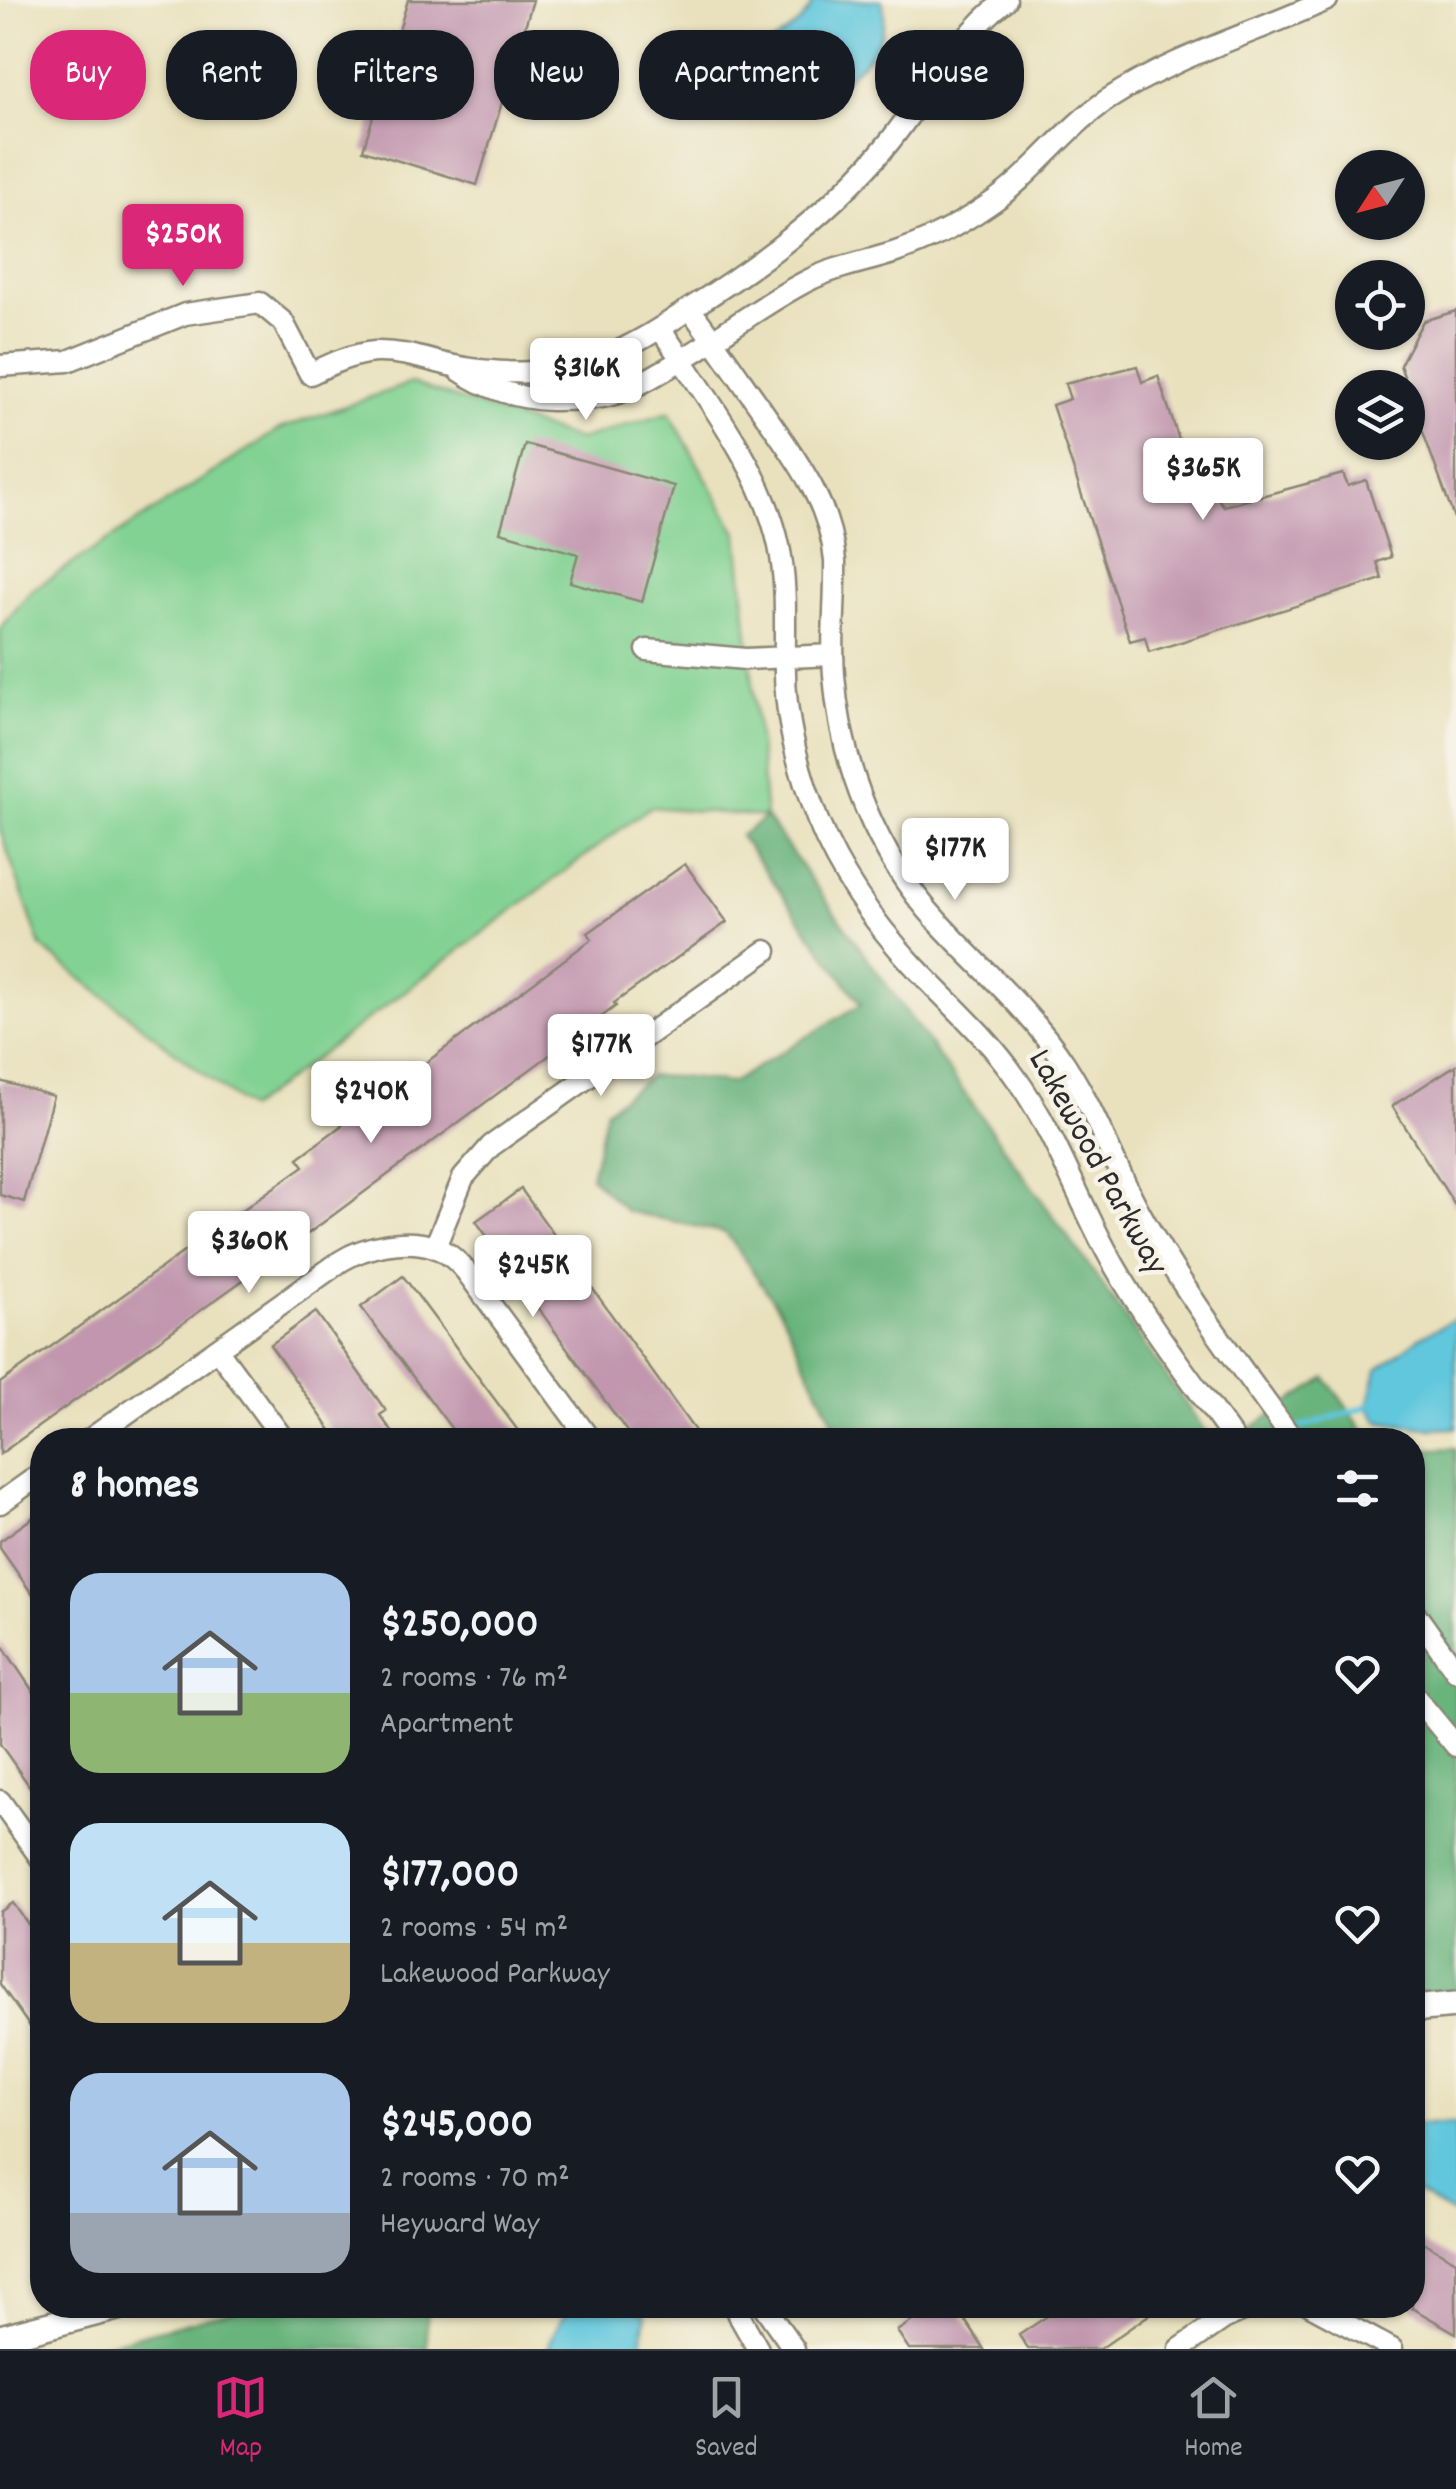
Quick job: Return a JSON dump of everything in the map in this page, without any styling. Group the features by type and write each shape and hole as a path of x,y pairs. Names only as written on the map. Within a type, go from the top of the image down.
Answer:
{"street":[{"path":"0,366 68,361 185,314 260,303 283,322 310,374 351,356 371,352 517,372 573,368 602,358 690,309 784,243 846,189 891,139 968,36 1006,0"},
{"path":"453,366 475,381 522,397 567,400 612,394 641,384 811,278 916,245 962,222 1018,182 1072,128 1106,101 1151,75 1327,0"},
{"name":"Lakewood Parkway","path":"690,309 809,480 826,513 834,544 833,655 838,716 866,810 894,863 938,921 1016,1003 1064,1062 1163,1254 1284,1428"},
{"name":"Lakewood Parkway","path":"660,328 756,478 770,510 786,592 785,677 790,721 799,764 818,819 842,870 874,920 1015,1077 1053,1140 1115,1267 1226,1428"},
{"path":"647,650 745,659 833,655"},
{"path":"435,1247 463,1178 491,1146 766,950"},
{"path":"106,1428 354,1253 417,1243 452,1257 466,1272 581,1428"},
{"path":"217,1349 275,1428"},
{"path":"0,1503 30,1482"},
{"path":"1425,1627 1456,1671"},
{"path":"1425,1709 1456,1746"},
{"path":"0,1800 30,1843"},
{"path":"1425,2008 1456,2004"},
{"path":"0,2338 76,2318"},
{"path":"740,2318 758,2349"},
{"path":"771,2318 794,2349"},
{"path":"1180,2349 1225,2318"},
{"path":"1334,2318 1392,2349"}],"green space":[{"path":"411,383 579,440 669,412 738,535 766,817 650,807 248,1109 41,947 0,830 0,628 32,590 280,429"},
{"path":"766,817 1203,1428 836,1428 781,1312 726,1233 626,1211 591,1177 606,1110 650,1076 731,1083 861,1004 740,836"},
{"path":"1326,1378 1361,1428 1252,1428"},
{"path":"1456,1448 1456,1992 1425,1996 1425,1449"},
{"path":"203,2318 427,2318 427,2349 86,2349"}],"water":[{"path":"814,0 882,0 882,30 875,30 875,46 855,70 855,30 790,30"},
{"path":"1456,1318 1456,1428 1432,1429 1378,1421 1368,1406 1377,1370 1420,1337"},
{"path":"1425,2124 1456,2124 1456,2216 1425,2198"},
{"path":"563,2318 646,2318 642,2341 645,2349 548,2349"}],"building":[{"path":"408,0 533,0 524,30 494,30 497,120 477,185 363,150 372,120 474,120 474,30 399,30"},
{"path":"1456,311 1456,518 1425,437 1425,370 1402,370 1400,365 1408,350 1425,350 1425,320"},
{"path":"1137,366 1142,382 1158,376 1196,492 1207,491 1224,506 1343,474 1348,486 1366,480 1391,557 1377,562 1382,579 1149,652 1145,637 1130,641 1052,405 1070,399 1065,384"},
{"path":"525,444 674,486 642,602 570,582 578,554 500,532"},
{"path":"685,864 727,922 313,1230 36,1428 30,1428 30,1433 0,1454 0,1383 304,1166 298,1158 592,939 588,933"},
{"path":"1456,1065 1456,1207 1392,1106"},
{"path":"0,1081 53,1096 24,1202 0,1195"},
{"path":"521,1189 693,1428 624,1428 476,1221"},
{"path":"403,1276 516,1428 451,1428 361,1307"},
{"path":"316,1312 386,1411 380,1415 389,1428 329,1428 270,1345"},
{"path":"30,1520 30,1591 0,1548 0,1541"},
{"path":"0,1642 30,1687 30,1787 0,1744"},
{"path":"13,1903 30,1927 30,2027 0,1984 0,1912"},
{"path":"1425,2243 1456,2261 1456,2333 1425,2315"},
{"path":"916,2318 964,2318 984,2349 909,2349 897,2331"},
{"path":"1044,2318 1144,2318 1100,2349 1028,2349 1019,2335"}],"waterway":[{"path":"1299,1428 1368,1406"}]}
